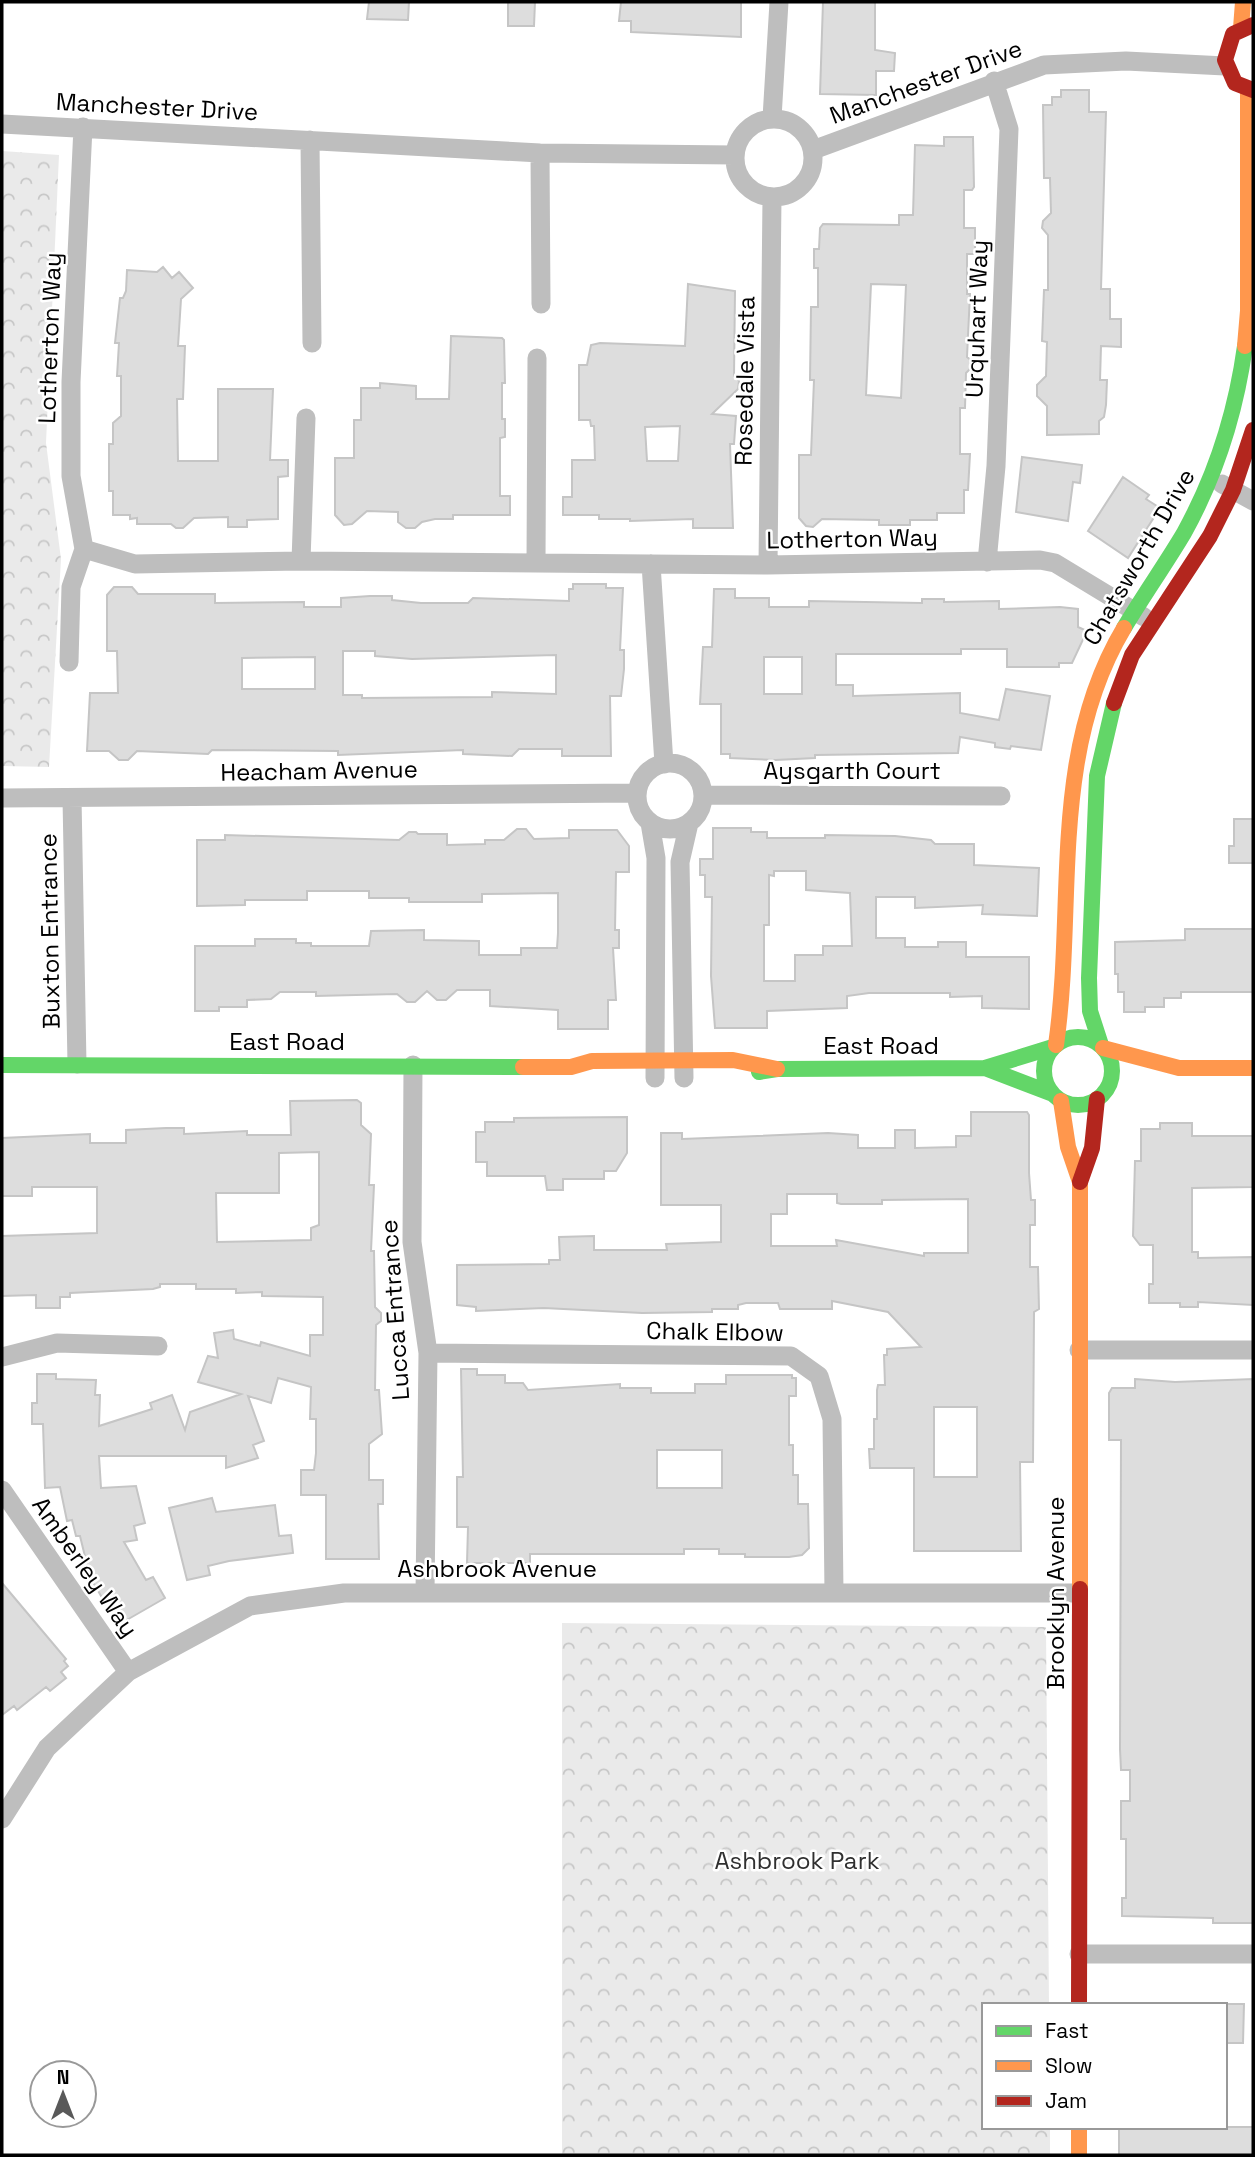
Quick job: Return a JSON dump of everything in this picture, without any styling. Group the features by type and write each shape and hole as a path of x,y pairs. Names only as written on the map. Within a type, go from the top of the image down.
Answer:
{"street":[{"path":"772,118 779,2"},
{"path":"1243,2 1247,27 1227,43 1225,66 1237,85 1251,90"},
{"name":"Manchester Drive","path":"813,150 994,81 1044,65 1126,61 1225,66"},
{"name":"Urquhart Way","path":"987,562 996,466 1009,129 994,81"},
{"name":"Chatsworth Drive","path":"1055,1046 1066,977 1073,782 1089,702 1113,643 1182,534 1211,479 1236,407 1246,346 1251,90"},
{"path":"772,118 787,120 799,127 809,137 813,150 813,167 808,180 798,190 772,198 752,191 742,181 736,169 735,155 739,140 747,129 772,118"},
{"name":"Manchester Drive","path":"2,124 540,153 735,155"},
{"name":"Lotherton Way","path":"69,662 71,587 84,549 71,476 71,382 83,127"},
{"path":"310,140 312,343"},
{"path":"540,153 541,304"},
{"name":"Rosedale Vista","path":"768,565 772,198"},
{"path":"536,563 537,358"},
{"path":"302,561 306,418"},
{"name":"Chatsworth Drive","path":"1102,1047 1090,1011 1097,776 1103,743 1132,655 1210,536 1233,490 1253,430"},
{"path":"1211,479 1253,501"},
{"name":"Lotherton Way","path":"84,549 135,564 302,561 768,565 1040,560 1055,563 1153,622"},
{"path":"651,564 664,764"},
{"path":"646,1074 656,858 650,823 638,804 637,793 644,775 664,764 685,767 701,784 703,795 697,815 689,823 667,829 650,823"},
{"name":"Heacham Avenue","path":"2,798 637,793"},
{"name":"Aysgarth Court","path":"703,795 1001,796"},
{"name":"Buxton Entrance","path":"72,798 77,1064"},
{"path":"688,1072 680,862 689,823"},
{"path":"1068,866 1093,866"},
{"path":"1179,1068 1102,1047 1082,1037 1068,1038 1055,1046 1044,1068 1045,1079 1057,1097 1082,1105 1134,1079 1179,1068 1253,1068"},
{"name":"East Road","path":"731,1078 777,1069 985,1068 1055,1046"},
{"path":"1101,1096 1112,1078 1112,1068 1102,1047"},
{"name":"East Road","path":"571,1067 594,1077 688,1072 733,1060 777,1069"},
{"name":"East Road","path":"2,1065 571,1067 592,1061 646,1074"},
{"name":"Lucca Entrance","path":"413,1065 412,1242 428,1353 425,1593"},
{"name":"East Road","path":"985,1068 1057,1097"},
{"name":"Brooklyn Avenue","path":"1079,2003 1080,1182 1092,1148 1101,1096"},
{"name":"Brooklyn Avenue","path":"1057,1097 1068,1147 1080,1182"},
{"path":"2,1357 57,1343 158,1346"},
{"path":"1079,1350 1253,1350"},
{"name":"Chalk Elbow","path":"428,1353 791,1356 819,1376 832,1419 834,1593"},
{"name":"Amberley Way","path":"2,1490 128,1672"},
{"name":"Ashbrook Avenue","path":"2,1819 47,1748 128,1672 250,1606 344,1593 1078,1593"},
{"path":"1079,1954 1253,1954"},
{"path":"1079,2129 1079,2155"}],"green space":[{"path":"2,151 59,155 46,443 61,559 49,767 2,766"},
{"name":"Ashbrook Park","path":"562,1623 1046,1627 1049,2003 982,2003 982,2129 1050,2129 1050,2155 562,2155"}],"building":[{"path":"369,2 409,2 408,20 367,19"},
{"path":"508,2 535,2 534,26 508,26"},
{"path":"621,2 741,2 741,37 631,32 631,21 619,21"},
{"path":"823,2 875,2 875,50 895,53 894,71 876,71 876,95 820,94"},
{"path":"1061,90 1089,90 1089,112 1106,112 1101,289 1110,289 1110,319 1121,319 1121,347 1101,346 1100,380 1107,380 1106,405 1104,417 1099,421 1099,434 1047,435 1047,406 1037,396 1037,385 1046,376 1047,342 1042,341 1044,290 1048,290 1048,235 1042,228 1043,221 1051,213 1050,178 1044,178 1043,105 1052,105 1052,97 1061,97"},
{"path":"944,137 973,137 974,187 972,190 964,190 964,228 975,228 975,254 967,254 967,294 970,294 967,357 972,361 971,368 966,373 965,408 960,408 960,454 970,454 968,490 964,490 964,513 937,513 937,520 910,520 910,525 879,525 879,520 822,519 813,527 806,526 799,518 799,455 811,455 814,380 810,380 811,307 818,307 818,268 814,268 814,249 819,249 820,228 823,224 899,225 899,215 913,215 915,145 944,146","holes":["871,284 906,285 901,398 866,395"]},
{"path":"163,267 172,278 179,272 193,288 181,299 178,346 185,346 183,399 177,399 178,461 218,461 218,389 273,389 270,460 288,460 288,476 278,477 278,519 247,520 247,527 228,527 228,517 194,518 183,528 176,528 171,524 137,524 137,518 130,519 130,515 113,515 113,491 109,491 109,444 113,444 113,423 121,416 121,376 117,376 119,343 115,343 120,298 123,298 126,291 127,270 157,272"},
{"path":"688,284 735,291 734,376 739,381 738,389 712,414 736,416 734,444 730,444 733,528 693,528 693,519 630,521 599,519 599,515 563,515 563,497 572,497 572,460 595,460 594,426 591,426 590,420 579,420 579,365 587,365 591,345 685,346","holes":["680,426 678,461 647,461 645,427"]},
{"path":"451,336 504,340 502,419 505,419 505,437 500,438 500,496 510,496 510,515 453,515 453,519 435,519 422,522 415,528 406,528 398,522 398,512 367,511 352,524 344,525 335,515 335,458 354,458 354,420 361,420 361,388 380,388 380,383 416,386 416,399 449,399"},
{"path":"1022,457 1082,465 1080,483 1073,482 1068,521 1016,512"},
{"path":"1123,477 1149,495 1146,499 1160,508 1128,558 1088,531"},
{"path":"573,584 606,584 606,588 623,588 620,650 624,650 624,669 621,696 610,696 611,756 562,756 562,749 519,749 512,756 463,754 463,750 338,755 338,751 212,750 208,754 137,751 128,760 119,760 109,751 87,751 90,693 118,693 117,651 107,651 107,595 114,587 132,587 138,594 215,594 215,603 304,602 304,607 341,607 341,598 370,596 392,596 392,600 421,603 468,603 473,598 569,601 569,589 573,589","holes":["343,651 375,651 375,656 412,659 556,655 556,694 492,692 492,697 362,698 362,695 343,695","315,657 315,689 242,689 242,658"]},
{"path":"714,589 735,589 735,598 769,598 769,607 809,607 809,601 922,603 922,599 944,599 944,602 999,601 999,609 1078,609 1078,627 1087,631 1072,663 1059,663 1059,667 1007,667 1007,649 961,649 961,654 836,654 836,685 853,685 853,696 960,693 960,713 999,720 1006,689 1050,696 1041,750 995,747 995,743 960,737 958,753 815,755 815,758 776,760 730,758 730,754 721,754 721,704 700,704 703,647 712,647","holes":["764,657 802,657 802,694 764,694"]},
{"path":"1234,819 1253,819 1253,863 1229,863 1229,846 1234,846"},
{"path":"713,828 751,828 751,832 767,832 767,838 895,836 931,840 935,844 974,844 974,865 1039,868 1037,916 982,914 983,905 915,908 915,897 876,897 876,938 905,938 905,947 938,947 938,942 966,942 966,957 1029,957 1029,1009 982,1008 982,996 950,997 950,993 869,993 847,996 847,1008 767,1011 767,1028 715,1028 711,976 712,897 705,897 705,875 700,875 700,859 713,859","holes":["774,871 806,871 806,890 850,893 852,946 823,946 823,955 795,955 795,981 764,981 764,925 769,925 769,875 774,876"]},
{"path":"517,829 526,829 534,839 569,838 569,830 617,830 629,846 629,872 616,872 615,930 619,930 619,948 613,948 616,1000 608,1000 608,1029 558,1029 558,1010 490,1006 490,990 457,990 446,1000 437,1000 427,991 415,1002 407,1002 397,994 316,996 316,992 280,992 271,999 247,1000 247,1007 219,1007 219,1011 195,1011 195,946 255,946 255,939 296,939 296,943 311,943 311,946 369,946 371,931 424,930 424,940 479,941 479,955 521,955 521,948 557,948 558,933 558,893 482,894 482,902 409,902 409,898 369,898 369,891 307,891 307,900 245,900 245,905 197,906 197,840 225,840 225,835 399,840 409,832 416,832 447,834 447,845 485,844 485,840 504,840"},
{"path":"1185,929 1253,929 1253,992 1181,992 1181,998 1164,998 1164,1007 1145,1007 1145,1012 1124,1012 1124,992 1118,992 1118,974 1115,974 1115,942 1185,940"},
{"path":"357,1100 361,1103 361,1125 371,1134 369,1185 374,1185 371,1251 374,1251 375,1307 381,1313 381,1321 376,1325 375,1390 379,1390 382,1434 369,1444 369,1480 383,1480 383,1504 378,1504 379,1559 326,1559 326,1495 301,1495 301,1470 314,1470 316,1453 316,1419 310,1419 311,1387 278,1378 271,1403 248,1396 264,1441 253,1445 258,1458 226,1468 226,1456 99,1456 101,1488 136,1486 145,1523 134,1526 137,1540 124,1542 146,1580 153,1577 165,1598 118,1625 90,1577 80,1536 76,1536 72,1520 67,1521 60,1487 45,1488 43,1424 32,1424 32,1403 37,1403 37,1374 56,1374 56,1379 96,1380 95,1395 100,1395 99,1426 152,1409 150,1403 172,1395 185,1430 190,1412 241,1394 198,1382 208,1356 218,1358 214,1333 233,1330 234,1339 260,1346 261,1342 310,1356 310,1335 323,1335 323,1297 262,1296 262,1292 236,1293 236,1289 196,1289 196,1284 160,1284 160,1287 153,1289 70,1293 70,1297 60,1297 60,1308 36,1308 36,1295 2,1296 2,1236 97,1233 97,1187 32,1187 32,1196 2,1196 2,1138 90,1134 90,1143 126,1143 126,1130 166,1128 184,1128 184,1134 247,1131 247,1135 291,1135 290,1101","holes":["319,1152 319,1225 311,1228 311,1240 217,1242 216,1193 279,1193 279,1153"]},
{"path":"971,1112 1027,1112 1029,1115 1029,1173 1031,1200 1035,1200 1035,1225 1030,1225 1030,1267 1038,1267 1039,1309 1034,1312 1033,1462 1020,1462 1021,1551 914,1551 914,1468 870,1468 869,1449 874,1449 877,1390 878,1385 885,1385 884,1355 887,1355 887,1349 921,1347 888,1312 832,1301 832,1309 780,1309 778,1303 746,1303 738,1305 738,1309 712,1309 712,1312 642,1313 544,1308 476,1311 476,1307 457,1305 457,1265 549,1264 549,1260 560,1260 559,1237 594,1236 594,1250 667,1250 666,1244 721,1242 721,1205 661,1205 661,1133 682,1133 682,1139 828,1133 858,1135 858,1148 895,1148 895,1130 915,1130 915,1148 956,1147 956,1136 971,1136","holes":["787,1194 837,1194 837,1203 841,1204 882,1204 882,1200 968,1199 968,1253 924,1253 924,1256 836,1240 837,1246 771,1246 771,1214 787,1214","934,1407 977,1407 977,1477 934,1477"]},
{"path":"627,1117 627,1153 616,1171 604,1171 604,1179 563,1179 563,1190 547,1190 545,1176 487,1176 487,1162 476,1162 476,1132 485,1132 485,1122 514,1122 514,1118"},
{"path":"1160,1123 1192,1123 1192,1136 1253,1136 1253,1187 1192,1188 1192,1252 1198,1252 1198,1258 1253,1257 1253,1305 1198,1302 1198,1307 1180,1307 1180,1303 1149,1303 1149,1284 1153,1284 1153,1245 1140,1245 1133,1236 1135,1161 1141,1161 1141,1129 1160,1129"},
{"path":"461,1369 477,1369 477,1375 505,1375 505,1383 523,1383 528,1390 620,1384 620,1388 651,1388 651,1393 695,1393 695,1384 726,1384 726,1375 792,1375 792,1378 796,1378 796,1396 789,1396 789,1445 793,1445 793,1475 798,1475 798,1504 808,1504 809,1548 802,1555 789,1557 745,1557 745,1554 719,1554 719,1549 684,1549 684,1554 530,1554 530,1563 467,1563 468,1527 457,1527 457,1477 463,1477","holes":["657,1450 722,1450 722,1488 657,1488"]},
{"path":"1135,1379 1175,1382 1253,1379 1253,1923 1213,1923 1213,1918 1122,1916 1122,1898 1126,1898 1126,1839 1121,1839 1121,1801 1130,1801 1130,1770 1121,1770 1120,1749 1121,1440 1109,1440 1109,1393 1112,1388 1135,1388"},
{"path":"212,1498 216,1512 275,1505 279,1536 291,1535 293,1553 208,1566 210,1575 187,1580 169,1508"},
{"path":"2,1583 66,1659 64,1661 68,1666 61,1672 66,1678 50,1691 46,1687 17,1710 14,1706 2,1715"},
{"path":"1227,2004 1244,2004 1243,2043 1227,2043"},
{"path":"1253,2127 1253,2155 1119,2155 1119,2129"}],"traffic: fast":[{"path":"1124,628 1184,533 1206,488 1230,418 1245,346"},
{"path":"1101,1045 1090,1011 1089,978 1097,776 1114,703"},
{"path":"1078,1037 1091,1040 1102,1047 1109,1058 1112,1071 1109,1084 1102,1095 1091,1102 1078,1105 1065,1102 1054,1095 1047,1084 1044,1071 1047,1058 1054,1047 1065,1040 1078,1037"},
{"path":"759,1072 777,1069 985,1068 1053,1047"},
{"path":"2,1065 523,1067"},
{"path":"985,1068 1053,1094"}],"traffic: slow":[{"path":"1241,28 1243,2"},
{"path":"1245,346 1248,311 1248,90"},
{"path":"1056,1045 1062,992 1074,779 1084,727 1100,677 1124,628"},
{"path":"1103,1048 1179,1068 1253,1068"},
{"path":"523,1067 571,1067 592,1061 733,1060 777,1069"},
{"path":"1061,1101 1068,1147 1080,1182 1080,1589"},
{"path":"1079,2129 1079,2155"}],"traffic: jam":[{"path":"1253,25 1233,34 1225,60 1235,83 1253,90"},
{"path":"1114,703 1132,655 1210,536 1233,490 1253,430"},
{"path":"1080,1182 1092,1148 1097,1099"},
{"path":"1079,2003 1080,1589"}]}
